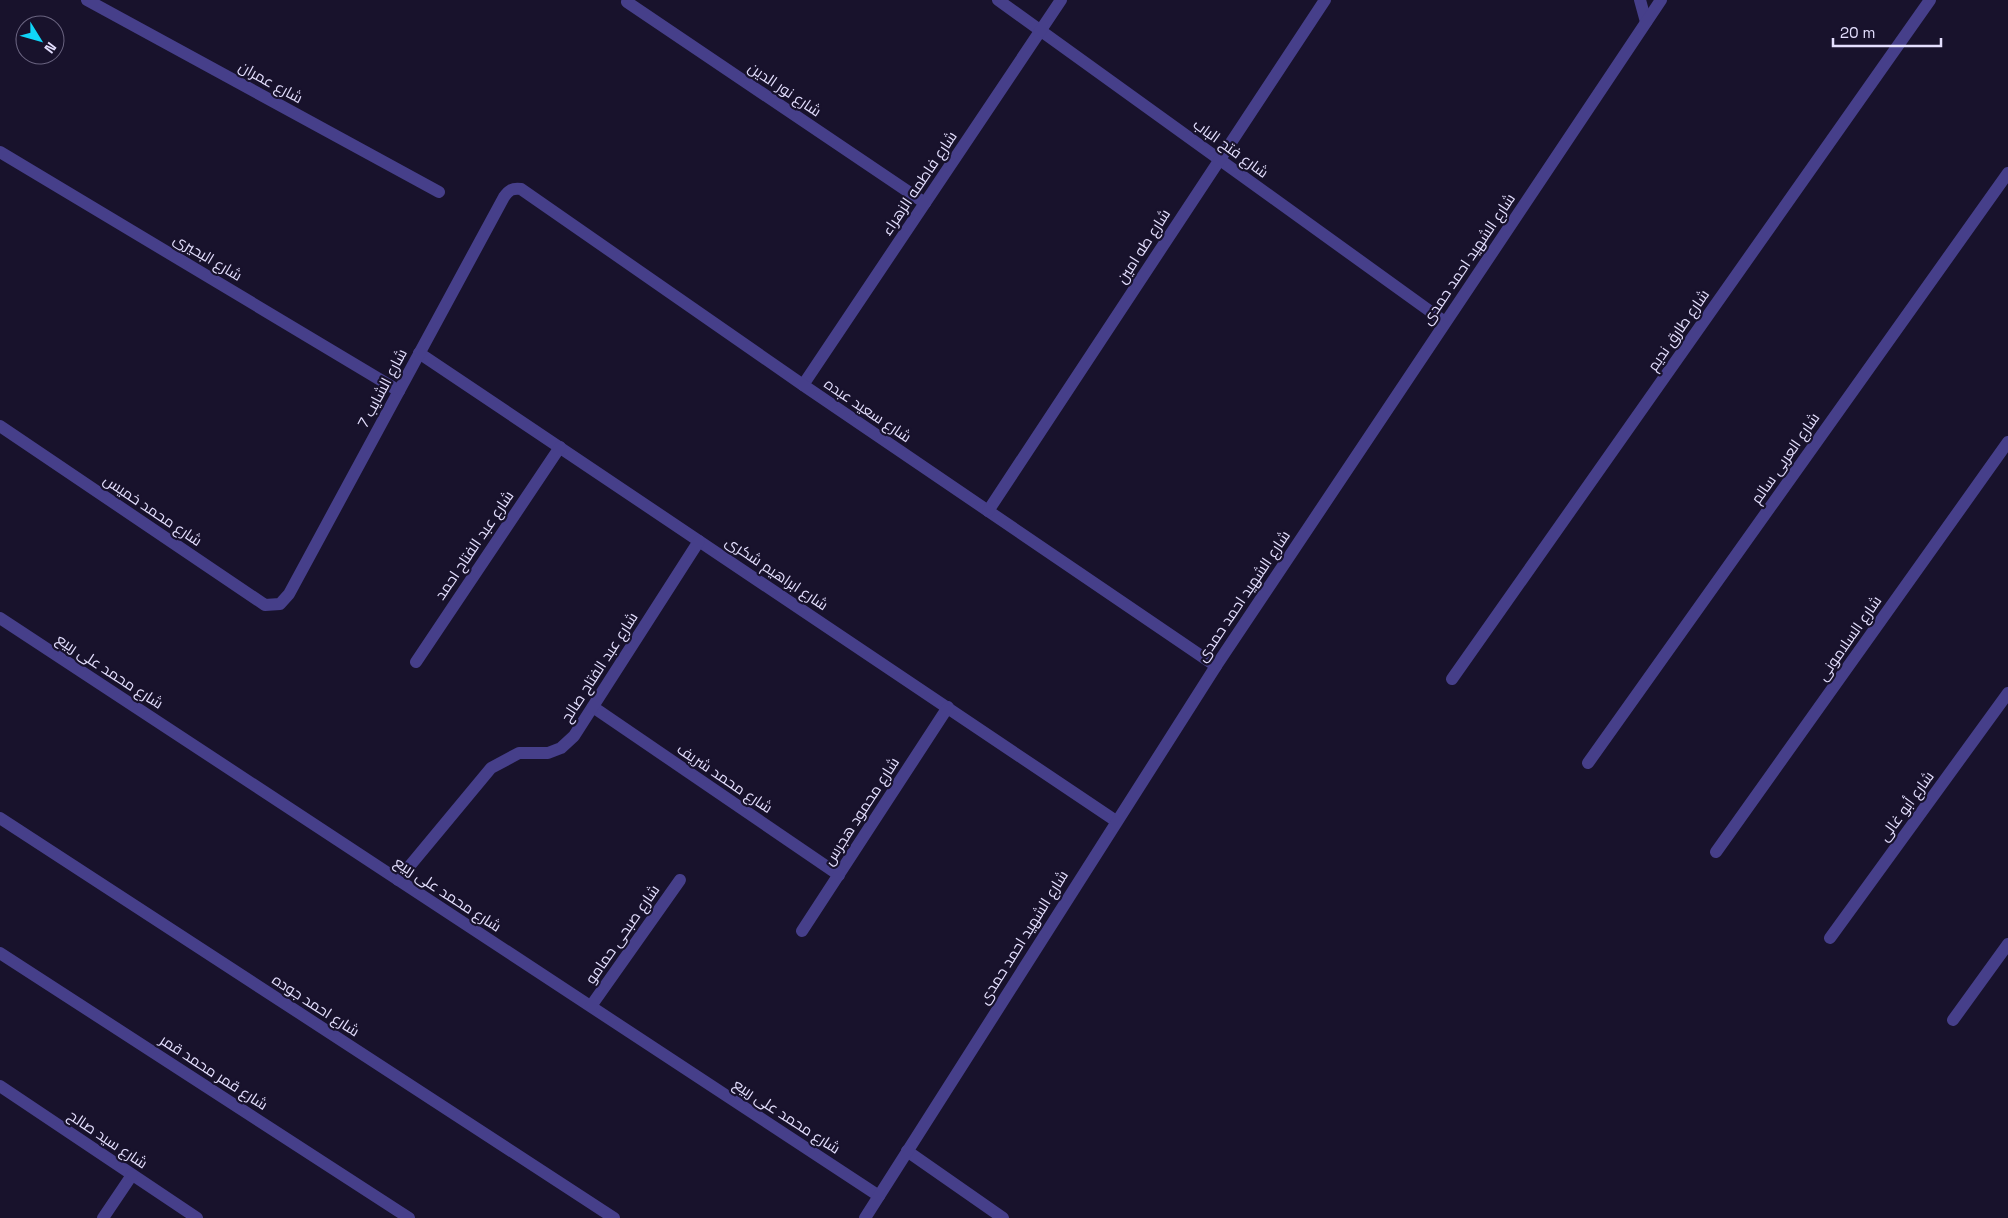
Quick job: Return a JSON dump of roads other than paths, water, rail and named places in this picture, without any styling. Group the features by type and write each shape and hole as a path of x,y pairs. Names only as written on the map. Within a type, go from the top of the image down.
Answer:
{"street":[{"name":"شارع عمران","path":"87,0 439,192"},
{"name":"شارع فتح الباب","path":"998,0 1446,322"},
{"name":"شارع فاطمه الزهراء","path":"803,385 1061,0"},
{"name":"شارع طه امين","path":"988,511 1325,0"},
{"path":"1640,0 1646,22"},
{"name":"شارع الشهيد احمد حمدى","path":"865,1218 1116,820 1216,666 1660,0"},
{"name":"شارع طارق نديم","path":"1452,679 1930,0"},
{"name":"شارع نور الدين","path":"627,2 925,203"},
{"name":"شارع البحيرى","path":"0,152 399,391"},
{"name":"شارع العربى سالم","path":"1588,762 2008,173"},
{"name":"شارع سعيد عبده","path":"504,197 508,191 514,188 526,192 803,385 1216,666"},
{"name":"شارع الشايب 7","path":"289,594 504,197"},
{"name":"شارع ابراهيم شكرى","path":"419,354 1116,820"},
{"name":"شارع محمد خميس","path":"0,426 265,605 280,604 289,594"},
{"name":"شارع السلامونى","path":"1716,852 2008,442"},
{"name":"شارع عبد الفتاح احمد","path":"416,662 560,447"},
{"name":"شارع عبد الفتاح صالح","path":"398,880 491,768 519,753 548,752 561,748 574,736 699,541"},
{"name":"شارع محمد على ربيع","path":"0,618 879,1196"},
{"name":"شارع أبو غالى","path":"1830,938 2008,693"},
{"name":"شارع محمد شريف","path":"594,707 838,875"},
{"name":"شارع محمود هجرس","path":"802,931 948,708"},
{"name":"شارع احمد جوده","path":"0,818 614,1218"},
{"name":"شارع صبحى حمامو","path":"591,1006 680,880"},
{"path":"1953,1020 2008,944"},
{"name":"شارع قمر محمد قمر","path":"0,953 410,1218"},
{"name":"شارع سيد صالح","path":"0,1086 197,1218"},
{"path":"907,1151 1003,1218"},
{"path":"103,1218 132,1175"}]}
